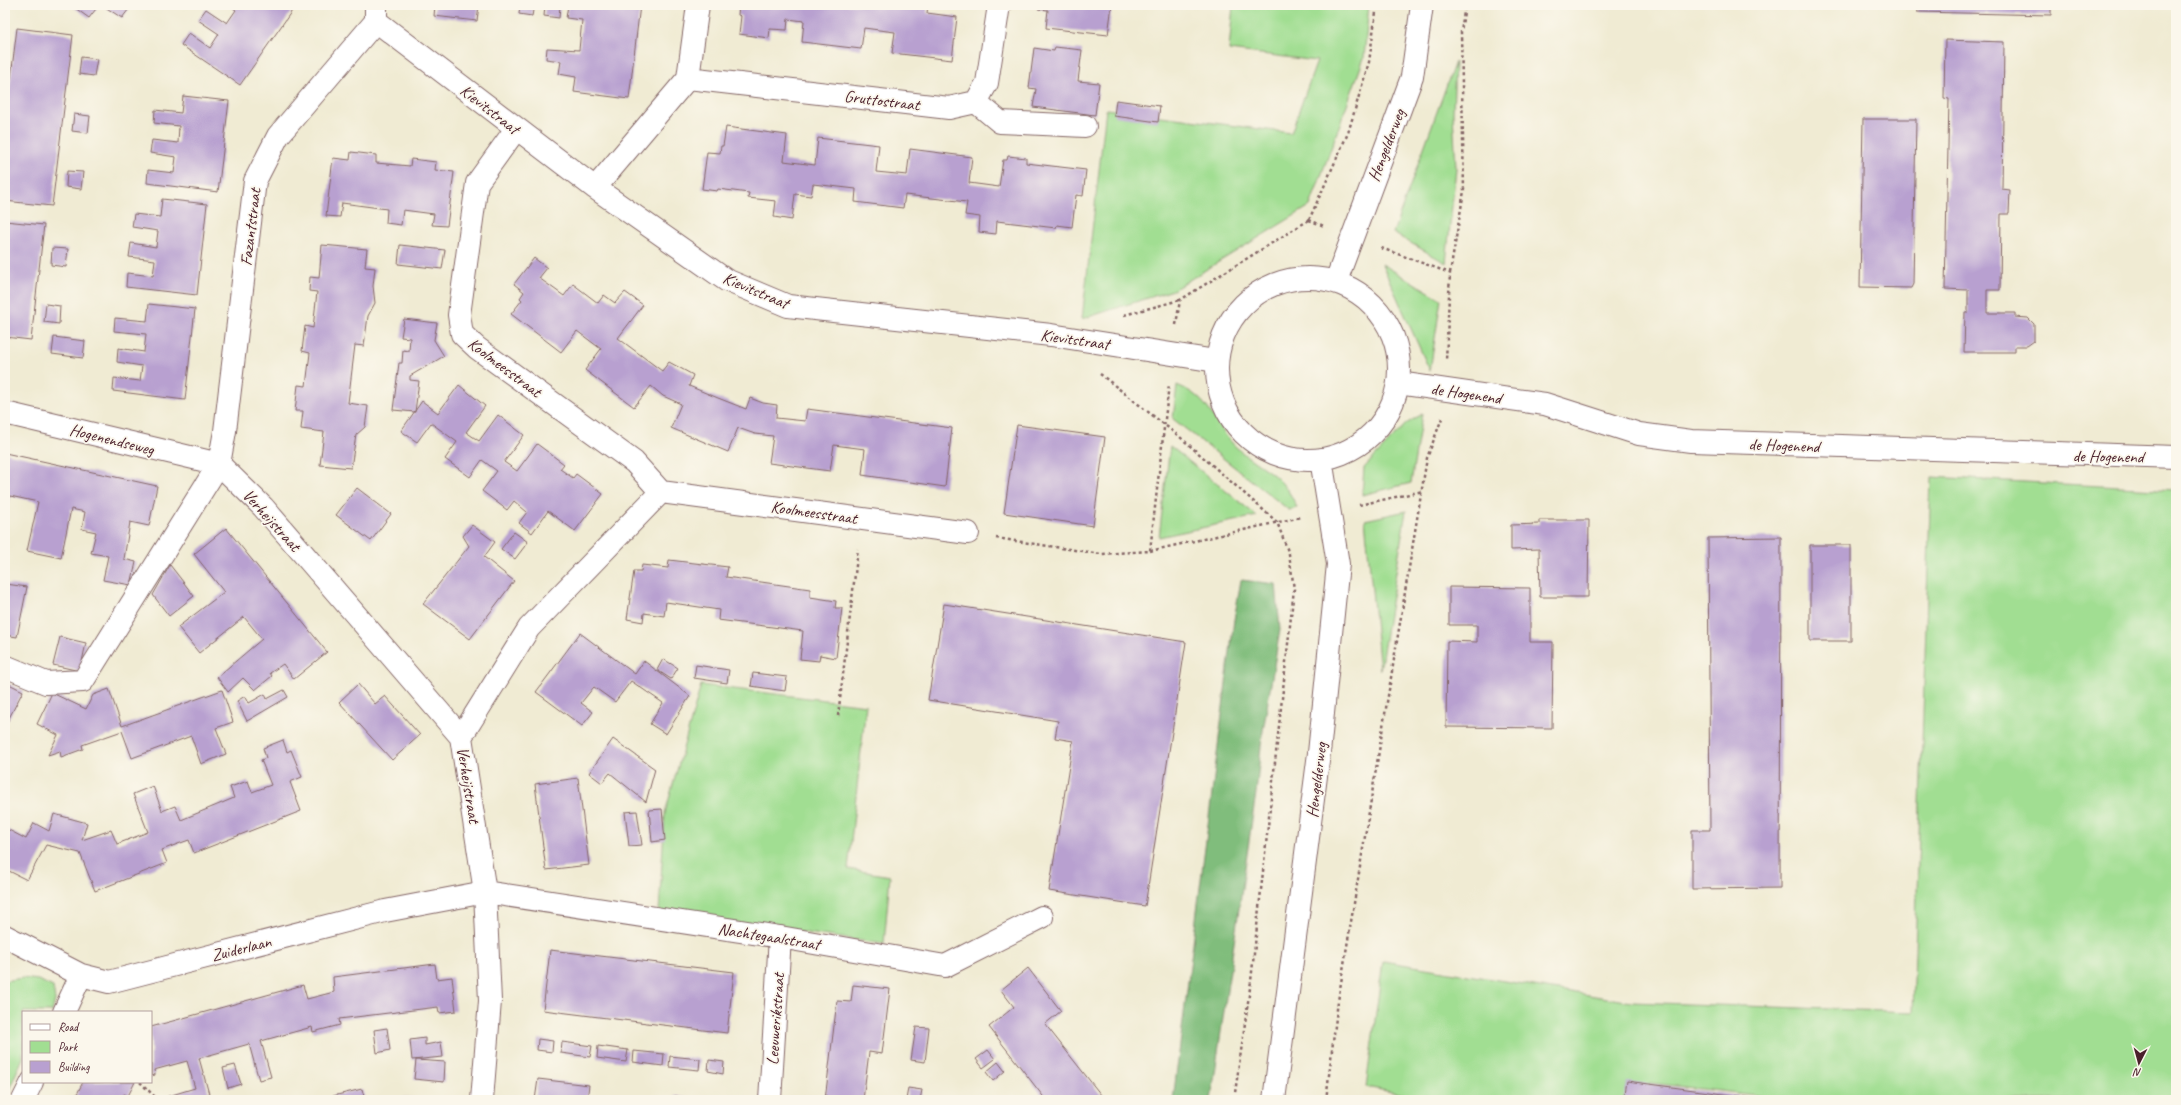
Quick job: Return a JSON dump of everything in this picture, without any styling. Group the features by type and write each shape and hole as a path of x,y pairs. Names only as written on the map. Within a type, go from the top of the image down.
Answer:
{"street":[{"path":"595,188 688,78 698,5"},
{"path":"999,5 987,83 976,102 1000,122 1085,126"},
{"name":"Hengelderweg","path":"1336,282 1412,77 1422,5"},
{"name":"Kievitstraat","path":"376,13 516,129 595,188 726,280 788,306 1051,335 1216,361"},
{"name":"Fazantstraat","path":"219,464 225,431 255,181 278,136 376,13"},
{"name":"Gruttostraat","path":"688,78 949,108 976,102"},
{"name":"Koolmeesstraat","path":"516,129 477,183 459,315 462,334 477,348 634,462 661,492 968,533"},
{"path":"1309,277 1336,282 1359,293 1378,311 1392,332 1398,357 1398,383 1392,405 1380,425 1363,441 1343,453 1321,459 1293,459 1267,451 1245,435 1228,414 1218,388 1216,361 1222,334 1237,310 1257,292 1282,281 1309,277"},
{"name":"de Hogenend","path":"1398,383 1545,404 1640,434 1691,441 2176,457"},
{"name":"Hogenendseweg","path":"5,413 219,464"},
{"name":"Hengelderweg","path":"1274,1100 1319,753 1338,564 1321,459"},
{"path":"5,666 46,683 83,681 219,464"},
{"name":"Verheijstraat","path":"219,464 263,507 461,737 485,892 490,1001 482,1100"},
{"path":"461,737 529,628 661,492"},
{"name":"Nachtegaalstraat","path":"485,892 780,937 945,966 1042,917"},
{"name":"Zuiderlaan","path":"5,936 81,976 108,982 385,912 485,892"},
{"name":"Leeuwerikstraat","path":"770,1100 780,937"},
{"path":"64,1011 81,976"},
{"path":"24,1100 32,1083"}],"path":[{"path":"1150,550 1172,354 1180,300 1310,220 1348,133 1370,62 1377,5"},
{"path":"1326,1100 1338,1001 1423,491 1427,458 1450,391 1446,368 1446,346 1450,273 1464,191 1462,32 1465,5"},
{"path":"1310,220 1450,273"},
{"path":"1099,373 1165,426 1277,522 1289,554 1294,589 1251,981 1234,1100"},
{"path":"838,716 862,518"},
{"path":"968,533 1101,554 1150,550 1277,522"},
{"path":"141,1083 158,1100"}],"green space":[{"path":"1233,5 1369,5 1364,58 1310,206 1173,290 1082,319 1106,109 1291,133 1317,61 1229,50"},
{"path":"1455,62 1453,114 1456,168 1446,263 1393,233"},
{"path":"1382,264 1441,299 1430,371"},
{"path":"1177,385 1198,397 1205,404 1227,437 1244,454 1277,478 1291,496 1297,508 1289,510 1173,419"},
{"path":"1422,414 1411,483 1362,495 1364,468 1406,424"},
{"path":"1170,446 1257,516 1159,537"},
{"path":"1931,477 2176,490 2176,1100 1779,1100 1754,1095 1650,1083 1647,1100 1433,1100 1366,1087 1383,961 1631,1002 1913,1012"},
{"path":"1406,511 1380,670 1365,520"},
{"path":"1241,580 1276,584 1280,630 1262,737 1256,793 1211,1100 1173,1100 1234,620"},
{"path":"701,685 866,705 848,869 890,876 884,944 659,912 665,813"},
{"path":"22,978 38,980 53,987 55,1000 52,1011 22,1011 22,1060 5,1098 5,981"}],"building":[{"path":"71,5 99,5 89,18"},
{"path":"102,5 132,5 122,18"},
{"path":"229,5 296,5 240,85 181,45 189,33 210,48 219,34 198,20 206,9 227,23 236,10"},
{"path":"435,5 479,5 477,21 434,16"},
{"path":"520,5 534,5 532,16 519,14"},
{"path":"545,5 560,5 559,18 544,16"},
{"path":"568,5 640,5 629,99 574,92 576,77 559,74 561,61 546,59 547,48 579,50 582,20 566,18"},
{"path":"739,5 928,5 927,13 957,17 952,60 892,53 895,32 864,28 861,49 802,42 804,21 788,19 787,30 770,29 769,38 739,34 741,16 738,15"},
{"path":"1039,5 1112,5 1108,35 1046,28 1048,10 1038,9"},
{"path":"1917,5 2051,5 2051,15 1917,12"},
{"path":"17,28 73,35 52,206 5,201 5,125"},
{"path":"1945,40 2004,42 2002,189 2010,190 2009,214 2001,214 2000,290 1987,290 1987,313 2015,313 2015,317 2028,318 2034,324 2034,341 2027,346 2015,346 2015,352 1964,352 1965,312 1968,312 1968,290 1945,289 1949,99 1944,98"},
{"path":"1055,47 1082,50 1078,81 1099,83 1095,115 1033,107 1036,89 1029,88 1034,48 1054,51"},
{"path":"81,57 97,59 94,76 79,74"},
{"path":"183,96 229,101 218,192 147,183 148,170 174,173 176,157 150,153 152,140 178,143 179,126 154,123 155,110 181,113"},
{"path":"1116,100 1160,106 1158,122 1114,116"},
{"path":"74,114 90,116 88,133 72,131"},
{"path":"1863,119 1916,119 1913,284 1911,288 1860,287"},
{"path":"726,127 787,135 784,161 815,165 818,138 879,145 876,172 907,175 910,149 972,157 969,183 999,187 1003,160 1007,160 1008,156 1026,158 1026,163 1086,170 1083,196 1076,195 1072,227 1057,225 1056,228 997,221 996,234 979,232 980,217 965,215 967,202 905,195 903,208 855,202 856,189 813,184 811,196 795,194 792,220 774,217 776,201 748,198 749,193 718,189 717,191 702,189 707,152 720,153 721,146 723,146"},
{"path":"351,152 376,155 376,163 410,166 411,159 436,162 435,170 454,172 447,226 432,225 434,214 403,210 401,225 386,223 387,209 342,203 340,217 326,216 333,158 350,160"},
{"path":"67,171 83,172 81,189 66,187"},
{"path":"162,199 207,204 197,295 126,287 127,273 153,276 155,260 129,257 131,243 156,247 158,231 132,227 134,214 160,217"},
{"path":"5,221 44,225 31,340 5,337"},
{"path":"322,245 367,249 365,267 375,268 373,286 375,303 368,316 364,346 355,345 348,403 368,406 365,427 356,435 351,468 320,465 324,432 301,429 303,411 295,411 298,385 306,386 310,353 302,351 305,326 313,328 317,292 309,291 310,277 319,278"},
{"path":"400,245 445,250 442,269 398,264"},
{"path":"52,248 68,249 66,267 51,265"},
{"path":"534,258 547,268 539,278 564,296 573,284 598,303 604,295 615,303 625,292 643,305 618,338 662,371 669,362 693,375 689,386 718,398 746,409 750,398 763,403 777,405 776,418 805,421 807,409 952,428 945,487 862,475 865,449 834,445 830,471 769,463 773,436 755,434 738,428 728,452 671,428 681,404 663,396 651,386 634,407 585,370 601,349 577,331 561,352 511,314 522,300 520,298 524,292 514,284"},
{"path":"46,304 60,306 59,324 44,322"},
{"path":"149,304 195,309 185,400 113,391 114,378 140,381 142,366 117,362 118,348 144,352 146,334 114,331 115,318 147,321"},
{"path":"404,319 437,323 434,340 444,356 410,376 410,380 419,381 415,412 393,410 399,363 402,363 403,350 409,351 410,338 401,337"},
{"path":"54,337 85,341 83,358 52,354"},
{"path":"459,385 485,406 466,432 479,441 498,415 524,435 504,462 517,471 537,444 564,464 560,469 573,478 576,474 603,494 575,531 548,511 532,533 519,523 527,512 514,501 507,510 482,491 497,471 482,460 470,477 445,459 457,442 431,423 417,442 401,431 422,401 438,413"},
{"path":"1017,425 1105,437 1093,526 1004,513"},
{"path":"5,453 157,486 149,526 130,522 124,559 136,562 131,585 103,580 108,556 91,553 96,532 82,529 85,512 71,509 61,558 27,551 38,502 10,496 5,514"},
{"path":"357,488 391,514 371,541 336,515"},
{"path":"1539,520 1589,520 1588,597 1540,597 1539,549 1511,550 1511,525 1539,524"},
{"path":"472,525 495,542 484,557 514,581 470,639 423,604 469,546 463,536"},
{"path":"226,528 327,652 294,679 283,664 270,673 272,676 255,690 243,678 228,692 217,677 262,639 244,617 199,653 178,627 224,592 194,554"},
{"path":"514,532 528,542 515,559 501,549"},
{"path":"1781,537 1780,888 1692,889 1692,830 1710,830 1708,538"},
{"path":"1810,545 1851,545 1851,641 1810,641"},
{"path":"669,560 728,567 726,577 810,589 810,597 836,601 835,608 842,608 836,658 820,655 819,661 800,659 803,631 718,620 719,610 666,602 664,616 644,613 643,622 627,619 634,571 641,571 642,565 668,568"},
{"path":"170,565 194,596 169,616 153,595"},
{"path":"6,584 27,587 17,637 5,635"},
{"path":"1449,587 1530,588 1530,642 1553,642 1552,728 1446,727 1447,641 1477,642 1477,625 1449,625"},
{"path":"944,604 1186,642 1145,906 1049,891 1073,741 1055,738 1058,721 928,700"},
{"path":"580,633 635,674 644,661 690,696 666,734 650,724 663,703 631,681 615,702 594,687 581,703 593,712 582,726 536,692"},
{"path":"60,637 86,643 80,671 53,665"},
{"path":"663,659 678,668 671,679 657,670"},
{"path":"696,665 729,670 727,683 694,678"},
{"path":"753,673 787,677 785,691 751,686"},
{"path":"5,682 23,691 5,726"},
{"path":"358,684 375,704 385,696 420,735 392,760 339,702"},
{"path":"109,689 122,726 222,690 233,722 216,728 226,754 201,764 191,736 132,758 122,731 82,745 83,749 61,757 60,751 48,755 58,735 37,724 52,693 86,709 93,695"},
{"path":"284,690 288,697 247,721 237,701 245,696 249,703 265,694 267,699"},
{"path":"613,739 655,769 646,802 610,773 602,783 589,773"},
{"path":"283,740 287,752 291,750 302,777 290,782 301,811 194,853 189,840 162,850 167,863 95,891 80,853 46,845 27,880 5,869 5,828 26,839 34,823 49,831 54,814 87,823 82,840 111,830 117,844 148,832 133,794 153,786 162,811 175,806 181,820 234,798 230,787 248,781 252,792 271,785 261,760 266,758 263,748"},
{"path":"578,778 589,865 546,870 535,784"},
{"path":"662,809 665,840 652,842 649,810"},
{"path":"637,811 642,845 629,846 625,812"},
{"path":"550,950 734,972 727,1033 543,1010"},
{"path":"435,964 437,979 452,977 456,1011 439,1013 438,1007 339,1019 340,1025 313,1032 312,1027 261,1041 271,1077 259,1080 249,1044 199,1058 209,1094 198,1097 199,1100 164,1100 162,1098 195,1088 187,1061 154,1070 155,1075 152,1076 152,1027 303,985 307,999 334,992 333,977"},
{"path":"1028,968 1061,1011 1045,1024 1105,1100 1046,1100 989,1027 1014,1007 1001,990"},
{"path":"853,985 890,989 882,1054 869,1052 863,1100 825,1100 837,1001 851,1002"},
{"path":"916,1027 929,1028 925,1062 911,1060"},
{"path":"387,1028 390,1050 377,1053 374,1030"},
{"path":"425,1038 425,1045 441,1042 443,1057 412,1060 410,1040"},
{"path":"538,1039 553,1041 552,1052 537,1050"},
{"path":"562,1042 592,1046 590,1057 561,1053"},
{"path":"598,1046 628,1050 626,1062 597,1058"},
{"path":"988,1050 995,1059 983,1068 976,1059"},
{"path":"634,1051 664,1054 663,1066 633,1062"},
{"path":"670,1056 700,1059 699,1070 669,1067"},
{"path":"416,1060 445,1062 444,1082 414,1079"},
{"path":"709,1060 724,1062 723,1074 708,1071"},
{"path":"998,1062 1005,1071 993,1081 986,1072"},
{"path":"235,1065 241,1084 228,1088 223,1068"},
{"path":"538,1079 589,1085 587,1100 535,1100"},
{"path":"1627,1081 1761,1099 1761,1100 1624,1100"},
{"path":"82,1083 134,1083 128,1096 124,1094 121,1100 74,1100"},
{"path":"908,1088 922,1090 920,1100 906,1100"},
{"path":"362,1089 365,1100 334,1100 333,1096"},
{"path":"675,1096 697,1099 697,1100 675,1100"},
{"path":"399,1097 430,1099 430,1100 398,1100"}]}
